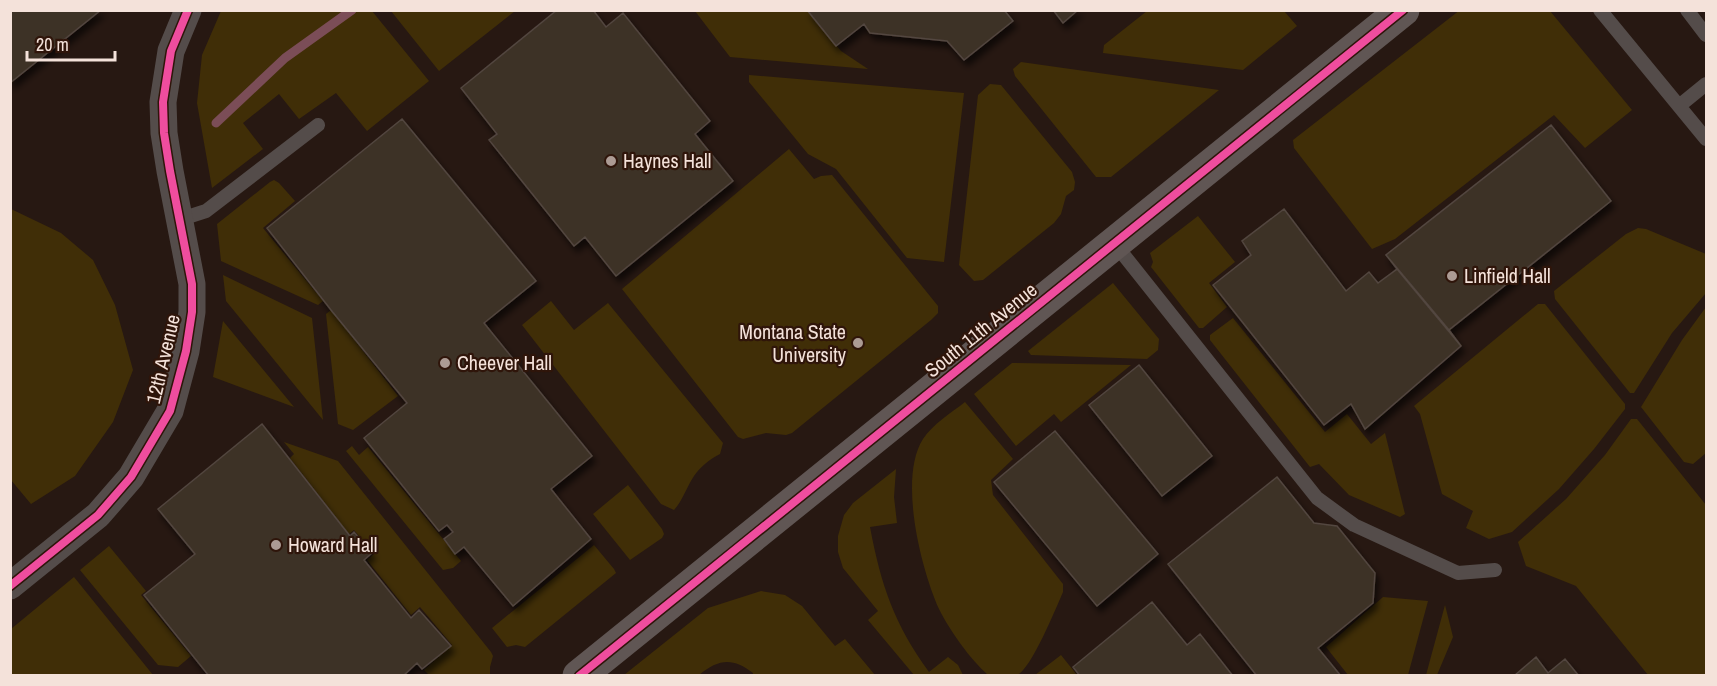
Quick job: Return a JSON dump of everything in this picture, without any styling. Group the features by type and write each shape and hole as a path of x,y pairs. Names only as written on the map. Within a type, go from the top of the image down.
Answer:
{"street":[{"name":"12th Avenue","path":"10,586 98,515 131,477 170,411 186,351 192,312 192,284 178,220 164,133 163,102 171,51 188,10"},
{"name":"South 11th Avenue","path":"579,675 1403,10"}],"lane":[{"path":"1600,10 1707,139"},
{"path":"1687,10 1707,35"},
{"path":"1679,106 1707,84"},
{"path":"178,220 206,211 318,124"},
{"path":"1114,244 1317,498 1354,525 1458,573 1495,570"}],"shaded area":[{"path":"1460,10 1550,11 1632,110 1585,148 1554,115 1395,239 1372,249 1294,148 1293,140"},
{"path":"221,11 372,11 429,81 367,131 336,93 299,119 279,94 243,123 263,149 212,188 197,103 202,55"},
{"path":"391,11 515,11 439,71"},
{"path":"695,11 808,11 841,51 868,69 730,57"},
{"path":"1147,11 1284,11 1297,26 1243,70 1103,53 1104,45"},
{"path":"1021,62 1219,90 1111,177 1096,177 1015,76 1013,69"},
{"path":"749,75 964,93 944,262 907,258 836,169 808,154 749,82"},
{"path":"990,84 1001,85 1072,172 1075,182 1074,190 1066,196 1061,214 1054,223 983,280 974,281 959,265 978,95"},
{"path":"789,149 814,179 832,175 938,306 938,313 792,433 786,435 766,433 743,439 738,437 622,289"},
{"path":"274,180 295,201 263,228 323,301 318,305 221,261 217,224"},
{"path":"11,209 61,233 93,260 115,305 133,370 113,422 75,476 31,504 11,480"},
{"path":"1198,216 1235,262 1209,283 1227,307 1203,328 1199,328 1151,267 1153,262 1150,253"},
{"path":"1638,228 1646,229 1706,254 1706,293 1672,333 1634,393 1630,393 1555,299 1554,291 1626,234"},
{"path":"223,275 312,318 323,420 226,301"},
{"path":"1113,283 1159,339 1158,350 1147,359 1031,355 1028,351"},
{"path":"551,301 574,330 608,303 723,443 720,454 696,473 674,510 661,504 522,325"},
{"path":"1538,304 1545,304 1625,404 1625,409 1559,489 1512,532 1489,539 1466,528 1473,511 1442,494 1420,414 1414,406"},
{"path":"1706,307 1706,453 1693,464 1684,462 1641,407 1682,340"},
{"path":"331,310 398,396 353,430 338,424 326,314"},
{"path":"1233,318 1325,432 1347,414 1371,444 1385,433 1405,514 1400,517 1349,495 1319,464 1310,467 1210,340 1210,335"},
{"path":"223,321 294,407 213,377"},
{"path":"1012,363 1131,365 1061,422 1054,414 1016,446 974,394"},
{"path":"965,402 1013,459 991,480 993,495 1063,584 1063,592 1036,651 1023,671 1014,676 988,675 974,661 939,609 919,548 912,499 912,476 916,456 923,439 932,428"},
{"path":"1631,419 1637,419 1706,505 1706,675 1648,675 1576,586 1526,566 1518,542 1566,499 1605,455"},
{"path":"284,442 338,461 491,652 493,656 490,675 429,675 424,670 452,645 420,607 411,615 367,560 374,554 354,530 349,534 290,458 294,454"},
{"path":"352,446 359,455 368,447 461,561 453,568 443,570 346,451"},
{"path":"896,469 894,497 897,523 870,527 884,586 898,620 929,672 948,657 958,665 963,675 914,675 868,620 878,611 843,568 838,552 838,536 844,515 853,503"},
{"path":"628,485 664,534 662,538 630,560 593,514"},
{"path":"594,545 616,573 525,647 516,645 507,647 492,628"},
{"path":"109,546 146,591 141,595 191,656 178,667 158,665 80,570"},
{"path":"74,577 153,675 11,675 11,629"},
{"path":"761,591 785,595 802,606 835,646 845,639 875,675 753,675 739,664 726,662 719,663 699,675 624,675 708,608"},
{"path":"1383,597 1428,601 1408,675 1348,675 1326,647"},
{"path":"1445,605 1453,637 1437,675 1426,675"},
{"path":"1061,655 1077,675 1035,675"}],"building":[{"path":"10,10 101,10 10,83"},
{"name":"Haynes Hall","path":"557,10 593,10 606,27 623,13 710,121 695,134 733,181 616,276 585,237 574,246 489,140 497,134 461,88"},
{"path":"807,10 1004,10 1013,21 964,60 947,41 870,33 864,24 836,46"},
{"path":"1053,10 1078,10 1063,23"},
{"name":"Cheever Hall","path":"402,119 536,281 484,323 592,456 551,489 591,539 513,606 464,547 455,554 444,539 453,532 447,525 439,531 364,438 407,403 267,228"},
{"name":"Linfield Hall","path":"1551,125 1611,201 1449,330 1461,346 1365,429 1351,404 1324,425 1213,285 1251,255 1242,241 1284,209 1346,291 1369,272 1378,283 1397,269 1386,255"},
{"name":"Linfield Hall","path":"1551,125 1611,201 1449,330 1386,255"},
{"path":"1284,209 1346,291 1369,272 1378,283 1397,269 1461,346 1365,429 1351,404 1324,425 1213,285 1251,255 1242,241"},
{"path":"1139,365 1212,456 1162,496 1089,405"},
{"name":"Howard Hall","path":"262,424 350,536 354,532 372,553 364,560 411,618 419,610 451,646 422,669 417,663 403,676 209,676 144,595 195,554 158,509"},
{"path":"1055,431 1158,554 1097,606 994,482"},
{"path":"1277,477 1314,523 1337,526 1375,573 1373,603 1318,648 1341,676 1257,676 1168,564"},
{"path":"1152,602 1187,645 1200,634 1233,676 1080,676 1073,667"},
{"path":"1536,657 1548,673 1565,659 1579,676 1514,676"}],"waterway":[{"path":"216,123 285,58 352,10"}],"cycle path":[{"path":"10,586 98,515 131,477 170,411 186,351 192,312 192,284 170,171 164,133 163,102 171,51 188,10"},
{"path":"579,676 1403,10"}],"place":[{"name":"Haynes Hall","path":"611,161"},
{"name":"Linfield Hall","path":"1452,276"},
{"name":"Montana State University","path":"858,343"},
{"name":"Cheever Hall","path":"445,363"},
{"name":"Howard Hall","path":"276,545"}]}
